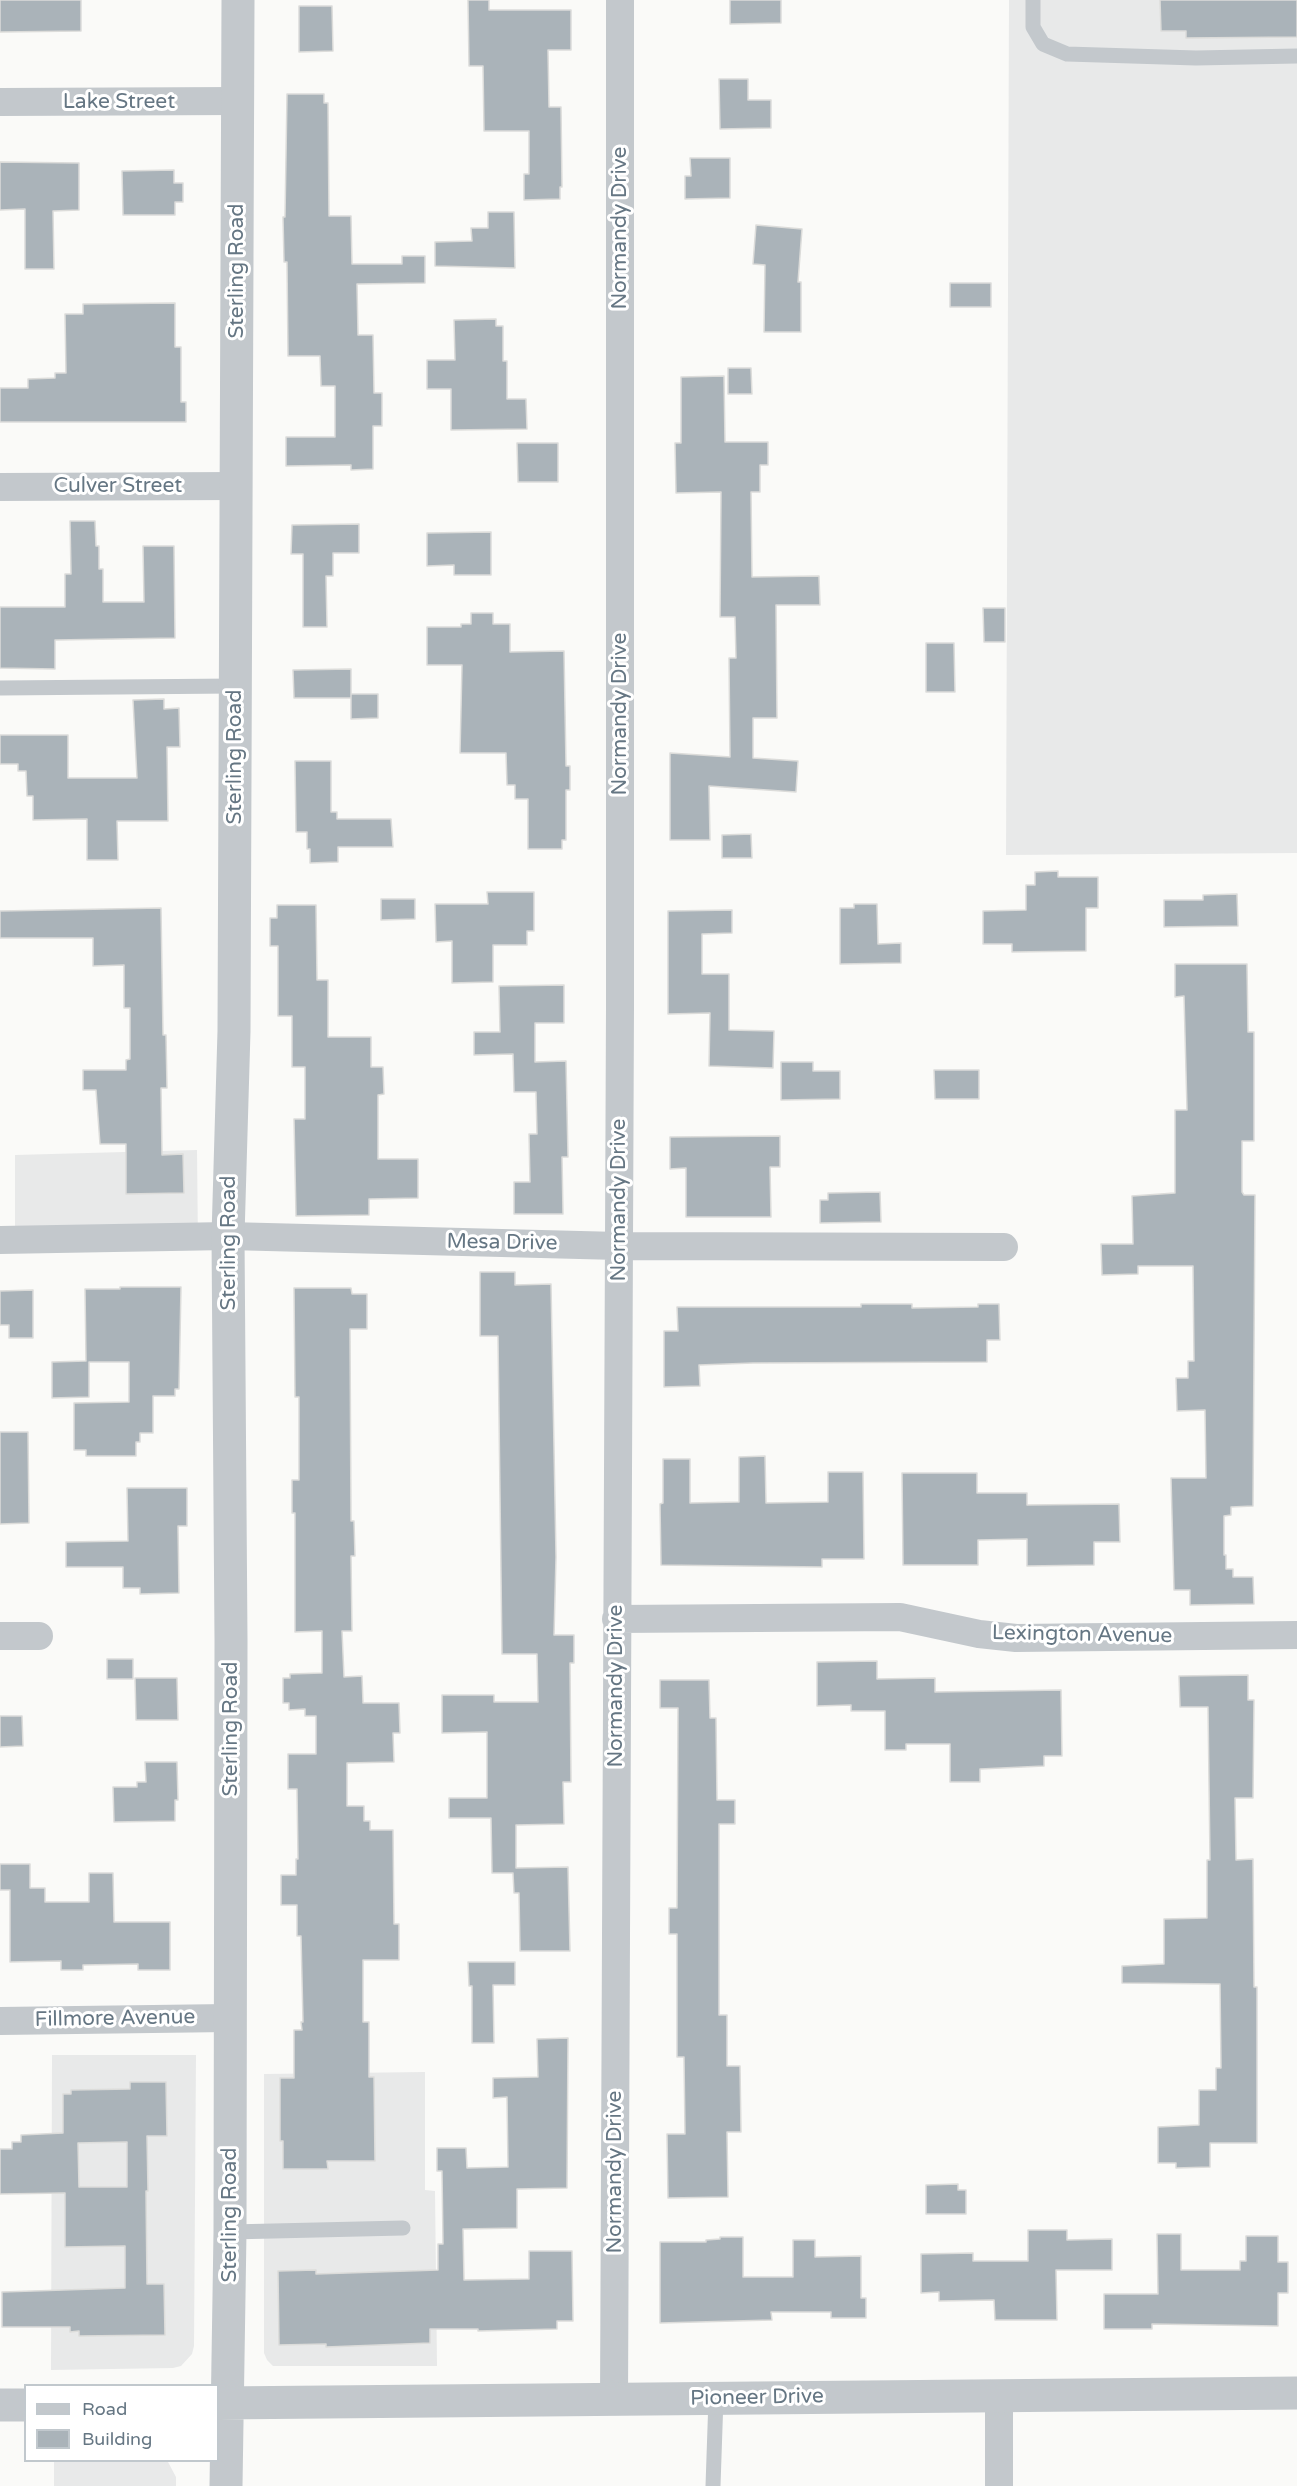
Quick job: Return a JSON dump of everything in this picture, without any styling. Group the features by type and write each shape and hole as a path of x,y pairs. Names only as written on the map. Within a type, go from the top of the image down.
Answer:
{"street":[{"name":"Sterling Road","path":"226,2486 223,2403 230,2232 231,1628 228,1236 234,1031 238,0"},
{"name":"Normandy Drive","path":"614,2399 619,1246 620,0"},
{"name":"Lake Street","path":"0,102 237,101"},
{"name":"Culver Street","path":"0,487 236,486"},
{"name":"Mesa Drive","path":"0,1240 228,1236 619,1246 1004,1247"},
{"name":"Lexington Avenue","path":"616,1619 900,1617 979,1634 1016,1638 1297,1635"},
{"path":"0,1636 39,1636"},
{"name":"Fillmore Avenue","path":"0,2021 230,2018"},
{"name":"Pioneer Drive","path":"223,2403 1297,2393"},
{"path":"999,2396 999,2486"},
{"path":"0,2405 24,2405"}],"lane":[{"path":"1033,0 1033,27 1043,44 1067,54 1196,58 1297,56"},
{"path":"0,688 235,687"},
{"path":"230,2232 403,2228"},
{"path":"713,2486 716,2398"}],"shaded area":[{"path":"1009,0 1297,0 1297,853 1006,855"},
{"path":"197,1150 198,1246 15,1252 15,1155"},
{"path":"52,2055 196,2055 194,2346 192,2354 181,2366 51,2370"},
{"path":"425,2072 425,2190 435,2191 437,2366 273,2366 264,2353 264,2074"},
{"path":"54,2462 168,2462 176,2477 176,2486 54,2486"}],"building":[{"path":"0,0 81,0 81,31 0,32"},
{"path":"468,0 489,0 489,10 571,10 571,50 548,50 549,107 561,107 562,187 560,187 560,199 524,200 524,174 529,174 529,131 484,131 483,66 469,66"},
{"path":"730,0 781,0 781,23 730,24"},
{"path":"1160,0 1297,0 1297,37 1186,38 1186,31 1161,31"},
{"path":"299,6 332,6 333,51 299,52"},
{"path":"719,79 748,79 748,100 771,100 771,128 720,129"},
{"path":"287,94 324,94 324,103 328,103 329,216 351,216 352,264 402,264 402,256 425,256 425,283 357,284 358,335 373,335 374,393 382,393 382,426 373,426 373,469 351,470 351,465 286,466 286,437 335,437 335,386 321,386 320,356 288,356 287,262 284,262 283,217 285,217"},
{"path":"690,158 730,158 730,198 685,199 685,176 691,176"},
{"path":"0,162 79,163 79,210 53,211 54,269 25,269 25,209 0,210"},
{"path":"174,170 174,183 183,183 183,202 175,202 175,215 123,215 122,171"},
{"path":"488,212 514,212 515,268 435,266 435,242 472,241 471,228 488,228"},
{"path":"756,225 802,229 798,282 801,282 801,332 764,332 765,265 753,264"},
{"path":"950,283 991,283 991,307 950,307"},
{"path":"175,303 175,347 181,347 181,402 186,402 186,422 0,422 0,388 28,388 28,379 55,378 55,373 66,373 65,314 83,314 83,304"},
{"path":"496,319 496,326 503,326 503,361 507,361 507,399 526,399 527,429 451,430 451,389 427,389 427,360 455,360 454,320"},
{"path":"728,368 751,368 752,394 728,394"},
{"path":"724,376 725,442 768,442 768,465 760,465 760,492 751,492 752,577 819,576 820,605 776,605 777,718 753,718 753,758 798,761 796,792 709,786 710,840 670,840 670,753 730,757 729,658 736,658 735,617 720,617 721,492 676,493 675,443 681,443 681,377"},
{"path":"517,443 558,443 558,482 518,482"},
{"path":"70,521 95,521 96,546 99,546 99,569 103,569 103,602 144,602 143,546 174,546 175,638 55,640 55,669 0,668 0,607 65,607 65,574 71,574"},
{"path":"359,524 359,553 333,553 333,576 326,576 327,627 303,627 303,554 291,554 292,525"},
{"path":"491,532 491,575 454,575 454,565 427,566 427,533"},
{"path":"983,608 1005,608 1005,642 984,642"},
{"path":"471,613 493,613 493,624 510,624 510,652 564,651 566,766 570,766 570,790 566,790 566,840 562,840 562,849 528,849 528,799 515,799 515,785 507,785 506,753 460,753 462,665 427,665 427,627 461,627 461,624 471,624"},
{"path":"926,643 954,643 955,692 926,692"},
{"path":"351,669 351,698 294,698 293,670"},
{"path":"351,694 378,694 378,718 351,719"},
{"path":"164,699 164,709 179,708 180,747 167,747 168,821 117,821 118,860 87,860 87,819 33,820 33,796 27,796 26,771 18,771 18,764 0,764 0,735 68,735 68,778 137,778 133,700"},
{"path":"295,761 331,761 331,812 337,812 337,819 391,819 393,847 338,847 338,862 310,863 307,832 296,832"},
{"path":"751,834 752,858 722,858 722,835"},
{"path":"1058,871 1058,877 1098,877 1098,908 1086,908 1086,951 1012,952 1012,944 983,944 983,911 1026,910 1026,885 1035,885 1035,872"},
{"path":"487,892 534,892 534,931 527,931 527,945 493,945 493,982 452,983 452,941 436,942 435,904 488,904"},
{"path":"1237,894 1238,926 1164,927 1164,900 1203,900 1203,895"},
{"path":"381,899 415,899 415,919 381,920"},
{"path":"854,904 877,904 878,944 901,943 901,963 840,964 840,908 854,908"},
{"path":"277,905 316,905 317,980 328,980 328,1037 371,1037 371,1067 383,1067 384,1094 378,1095 378,1159 418,1159 418,1198 369,1199 369,1215 296,1216 294,1119 305,1119 305,1067 292,1067 292,1016 278,1016 278,946 270,946 270,918 277,918"},
{"path":"161,908 163,1035 166,1035 167,1088 161,1088 162,1155 183,1154 184,1193 126,1194 126,1144 100,1144 96,1090 83,1090 83,1070 126,1070 126,1060 130,1059 130,1008 124,1008 124,965 93,966 93,938 0,938 0,911"},
{"path":"732,910 732,933 702,934 702,974 729,974 729,1030 774,1031 773,1068 709,1066 710,1013 668,1014 668,911"},
{"path":"1175,964 1247,964 1248,1032 1254,1032 1254,1141 1242,1141 1242,1192 1244,1195 1255,1195 1253,1506 1231,1507 1231,1515 1224,1516 1224,1555 1226,1555 1226,1569 1233,1569 1233,1577 1253,1577 1254,1604 1190,1605 1190,1590 1174,1590 1171,1478 1206,1478 1205,1410 1177,1411 1176,1378 1188,1378 1188,1361 1194,1361 1193,1266 1138,1266 1138,1274 1102,1275 1101,1244 1133,1244 1132,1196 1175,1193 1175,1110 1187,1110 1184,996 1175,997"},
{"path":"564,985 564,1023 535,1023 535,1062 566,1061 568,1157 562,1157 563,1214 514,1214 514,1182 530,1182 529,1134 537,1134 536,1092 514,1092 513,1054 474,1055 474,1032 500,1032 499,986"},
{"path":"781,1062 813,1062 813,1071 840,1071 840,1099 781,1100"},
{"path":"934,1070 979,1070 979,1099 935,1099"},
{"path":"780,1136 780,1167 770,1167 771,1217 686,1217 686,1168 670,1169 670,1137"},
{"path":"880,1192 881,1222 820,1223 820,1200 828,1200 828,1193"},
{"path":"480,1272 515,1272 515,1285 551,1284 556,1557 554,1635 574,1635 574,1663 570,1663 571,1782 563,1782 564,1824 516,1825 516,1868 568,1867 570,1951 520,1951 519,1893 514,1893 513,1873 492,1873 491,1818 449,1818 449,1798 487,1798 487,1732 442,1733 442,1695 494,1695 494,1702 538,1702 537,1654 502,1654 498,1336 480,1336"},
{"path":"120,1287 181,1287 179,1389 175,1389 175,1396 153,1396 153,1433 140,1433 140,1442 136,1442 136,1456 86,1456 86,1450 74,1450 74,1403 129,1402 129,1362 89,1362 89,1397 52,1398 52,1362 86,1361 85,1289 120,1289"},
{"path":"294,1288 351,1288 352,1294 367,1294 367,1329 350,1329 351,1521 354,1521 355,1556 351,1556 352,1631 342,1631 344,1677 362,1676 363,1703 399,1703 400,1733 393,1733 394,1762 347,1763 347,1806 364,1806 364,1821 370,1821 370,1830 393,1830 394,1924 399,1924 399,1960 363,1960 363,2022 369,2022 369,2077 374,2077 375,2161 327,2161 328,2169 283,2169 283,2141 280,2141 280,2078 294,2078 294,2030 302,2030 301,2022 303,2022 301,1936 297,1936 297,1905 281,1905 281,1875 296,1875 296,1859 298,1859 297,1789 288,1789 288,1754 316,1754 316,1716 305,1716 305,1709 289,1710 289,1703 283,1703 283,1678 290,1678 290,1674 322,1673 322,1631 295,1632 295,1513 292,1513 292,1480 299,1480 299,1397 295,1397"},
{"path":"33,1290 33,1338 9,1338 9,1325 0,1325 0,1291"},
{"path":"861,1304 912,1304 912,1308 978,1307 978,1304 999,1304 1000,1340 987,1340 987,1362 699,1365 700,1386 664,1387 664,1331 678,1331 677,1307 861,1307"},
{"path":"0,1432 28,1432 29,1523 0,1524"},
{"path":"765,1456 766,1503 828,1502 828,1472 863,1472 864,1559 822,1559 822,1567 661,1565 660,1504 663,1503 663,1459 690,1459 690,1503 739,1502 739,1457"},
{"path":"902,1473 977,1473 977,1493 1027,1493 1027,1505 1119,1504 1120,1542 1094,1542 1094,1565 1027,1566 1027,1539 978,1540 978,1565 903,1565"},
{"path":"127,1488 187,1488 187,1526 178,1526 179,1593 140,1594 140,1588 123,1588 123,1567 66,1567 66,1542 128,1541"},
{"path":"107,1659 133,1659 133,1679 107,1679"},
{"path":"877,1661 877,1679 935,1678 935,1692 1061,1690 1062,1756 1044,1756 1044,1766 980,1769 980,1782 950,1782 950,1744 906,1744 906,1750 885,1750 885,1711 851,1711 851,1705 817,1706 817,1662"},
{"path":"1248,1675 1248,1700 1254,1700 1253,1798 1235,1798 1236,1860 1253,1859 1254,1987 1257,1987 1257,2143 1210,2143 1210,2167 1176,2168 1176,2163 1158,2163 1158,2127 1199,2125 1199,2090 1216,2090 1216,2068 1221,2068 1220,1984 1122,1983 1122,1966 1164,1964 1164,1919 1207,1918 1207,1860 1210,1860 1208,1707 1180,1707 1179,1676"},
{"path":"135,1678 177,1678 178,1720 136,1720"},
{"path":"660,1680 709,1680 710,1718 716,1718 717,1800 735,1800 735,1824 719,1824 719,2015 727,2015 727,2066 740,2066 741,2132 727,2132 728,2197 668,2198 667,2134 685,2134 684,2057 677,2057 677,1934 669,1934 669,1908 677,1908 678,1708 660,1708"},
{"path":"0,1716 22,1716 23,1746 0,1747"},
{"path":"145,1762 177,1762 178,1800 175,1800 175,1821 114,1822 113,1787 137,1787 137,1782 146,1782"},
{"path":"0,1864 30,1864 30,1888 45,1888 45,1902 89,1902 89,1873 113,1873 114,1922 170,1922 170,1970 138,1970 138,1964 83,1965 83,1970 61,1970 61,1961 10,1962 10,1890 0,1890"},
{"path":"468,1962 515,1962 515,1985 493,1985 494,2043 472,2043 472,1986 469,1986"},
{"path":"568,2038 567,2188 517,2189 517,2228 463,2229 464,2280 529,2279 529,2251 572,2251 573,2321 557,2321 557,2329 478,2331 478,2329 430,2329 430,2343 326,2347 326,2344 279,2345 278,2271 316,2270 316,2274 438,2270 438,2244 443,2244 442,2171 437,2171 437,2148 466,2148 467,2168 508,2167 507,2097 493,2098 493,2078 538,2077 537,2039"},
{"path":"130,2082 166,2082 167,2136 147,2136 148,2191 146,2191 147,2284 164,2284 165,2335 79,2336 79,2331 70,2332 70,2327 2,2327 2,2292 125,2288 125,2246 65,2247 65,2193 0,2194 0,2149 12,2149 12,2142 21,2142 21,2135 63,2133 63,2094 71,2094 71,2090 130,2089","holes":["127,2142 127,2187 79,2187 78,2143"]},
{"path":"958,2184 958,2190 966,2190 966,2214 926,2214 926,2185"},
{"path":"1028,2230 1067,2230 1067,2240 1112,2239 1112,2270 1056,2270 1057,2320 995,2320 994,2300 939,2301 939,2292 921,2293 921,2254 973,2253 973,2261 1028,2261"},
{"path":"1157,2234 1181,2234 1181,2270 1240,2270 1240,2261 1246,2261 1246,2236 1278,2236 1278,2262 1288,2262 1288,2293 1278,2293 1278,2326 1152,2324 1152,2329 1104,2329 1104,2294 1158,2294"},
{"path":"720,2237 743,2237 743,2277 793,2277 793,2240 815,2240 815,2257 861,2256 861,2298 866,2298 866,2318 831,2318 831,2312 771,2312 772,2320 660,2323 660,2242 706,2242 706,2240 720,2239"}]}
